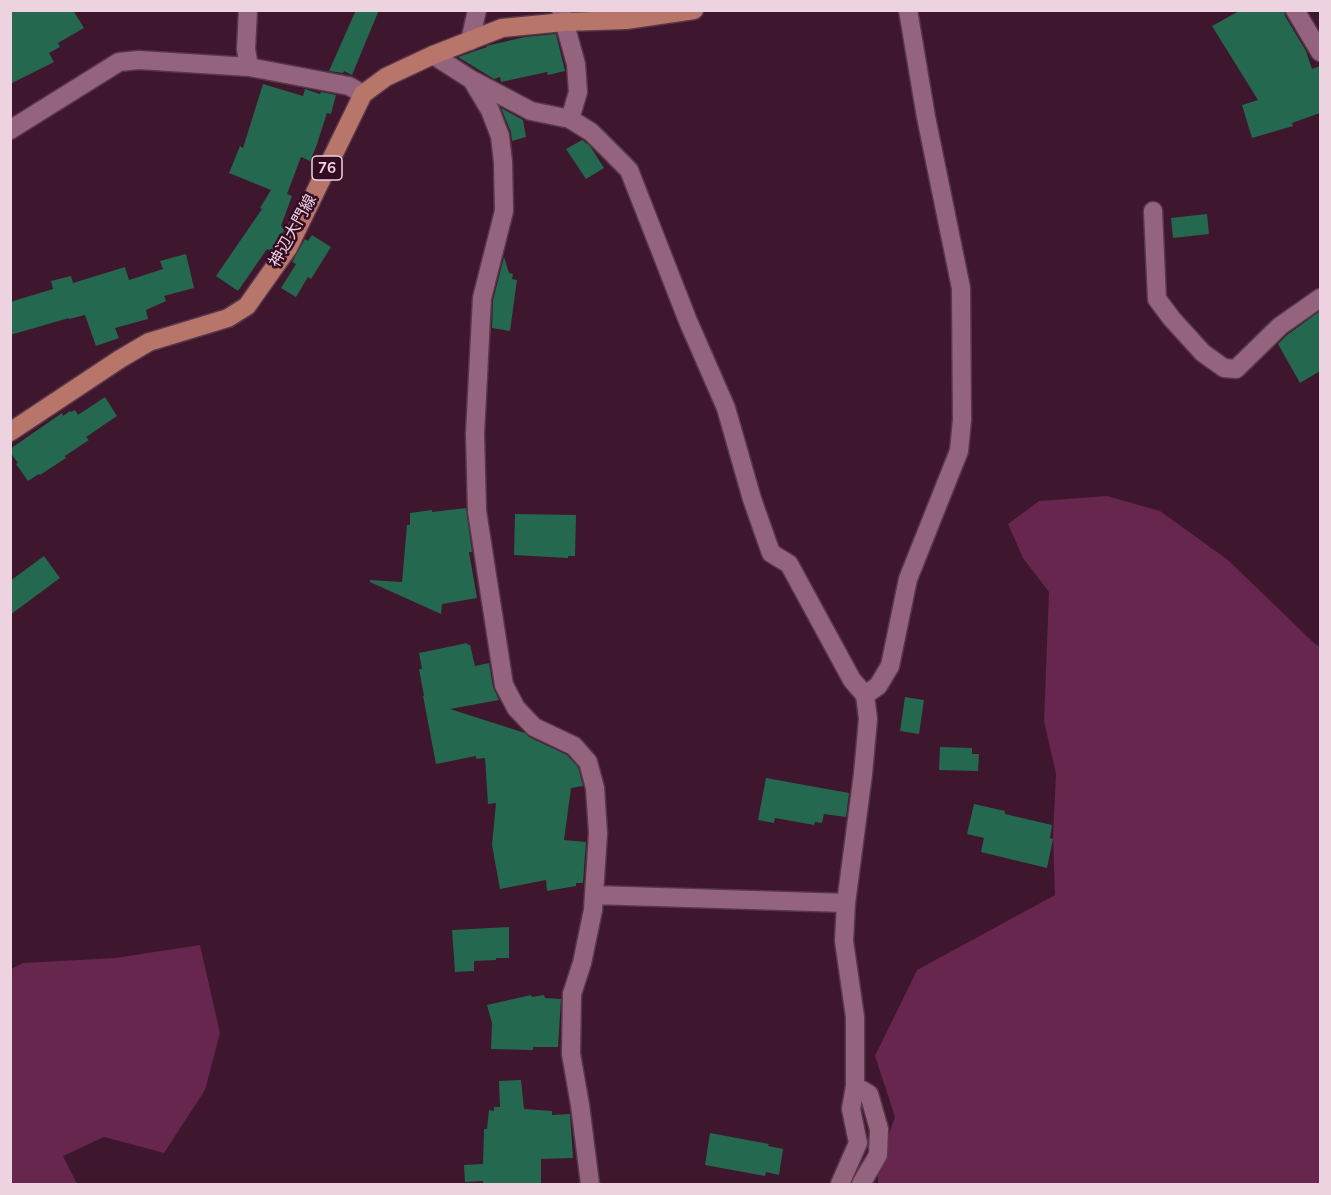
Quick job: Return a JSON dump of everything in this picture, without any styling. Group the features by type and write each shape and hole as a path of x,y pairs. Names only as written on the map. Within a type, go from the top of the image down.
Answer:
{"main road":[{"name":"神辺大門線","path":"10,432 149,342 228,318 247,306 288,248 363,94 386,77 433,55 502,28 562,16 626,20 694,10"}],"street":[{"path":"248,10 246,49 249,67"},
{"path":"470,41 477,10"},
{"path":"865,695 878,686 890,666 908,579 959,451 962,420 961,288 926,117 908,10"},
{"path":"1295,10 1320,52"},
{"path":"562,16 577,74 578,92 570,119"},
{"path":"433,55 472,80 531,111 570,119 591,132 629,170 688,321 726,408 752,499 771,553 789,564 852,680 865,695 868,719 846,903 844,941 855,1017 855,1086 851,1109 858,1143 840,1185"},
{"path":"10,130 119,62 139,60 249,67 349,86 363,94"},
{"path":"472,80 490,110 500,135 503,162 504,211 482,298 475,434 477,511 504,684 516,708 534,727 574,746 588,762 595,788 598,833 593,910 582,963 572,994 571,1054 590,1185"},
{"path":"1153,211 1157,299 1203,353 1224,368 1236,369 1280,326 1320,298"},
{"path":"594,895 846,903"},
{"path":"855,1086 869,1094 879,1129 878,1155 861,1185"}],"shaded area":[{"path":"1107,496 1160,511 1228,560 1320,647 1320,1184 878,1184 878,1166 895,1117 875,1056 917,970 1055,895 1053,835 1056,774 1044,721 1049,592 1023,558 1008,524 1039,501"},
{"path":"200,945 220,1033 205,1090 164,1153 104,1137 63,1156 77,1184 11,1184 11,969 23,963 115,958"}],"building":[{"path":"10,10 73,10 84,28 58,43 60,47 49,53 54,62 10,84"},
{"path":"356,10 379,10 352,75 344,71 343,73 329,71"},
{"path":"1241,10 1284,10 1285,16 1306,51 1312,69 1320,66 1320,113 1292,123 1293,126 1252,138 1242,105 1258,100 1212,26"},
{"path":"556,34 565,71 548,75 547,72 501,82 500,77 494,79 458,57 486,46 525,37"},
{"path":"263,84 303,96 305,89 320,94 321,92 336,95 331,114 327,113 310,161 301,157 287,194 292,196 281,226 285,228 278,242 272,252 267,249 238,291 216,276 262,209 260,208 271,190 229,173 240,146 243,148"},
{"path":"501,108 523,120 526,137 512,141 511,132"},
{"path":"582,140 590,146 604,168 586,179 566,149"},
{"path":"1207,214 1209,234 1173,238 1171,218"},
{"path":"312,235 331,247 311,279 308,277 296,297 281,288 296,264 292,262 305,239 308,241"},
{"path":"186,254 194,288 164,296 166,301 146,310 148,319 115,328 119,338 96,346 85,315 10,335 10,302 53,289 51,281 71,276 73,283 125,267 129,280 163,269 160,261"},
{"path":"504,257 509,273 513,274 512,279 517,280 510,331 492,328 493,300"},
{"path":"1320,311 1320,371 1300,383 1278,344"},
{"path":"105,397 117,416 86,437 89,440 65,456 66,458 28,481 16,464 18,463 10,449 62,413 63,416 75,410 78,415"},
{"path":"466,508 472,552 469,552 477,598 442,604 441,614 370,582 370,580 402,582 410,513"},
{"path":"515,514 576,515 575,556 568,556 568,558 514,555"},
{"path":"44,556 60,578 10,615 10,581"},
{"path":"467,643 470,645 475,666 489,663 493,687 499,700 450,709 525,733 567,755 578,767 583,786 571,788 564,840 586,842 583,883 547,891 546,880 500,889 492,845 496,803 488,804 485,758 476,759 476,756 436,764 423,696 419,653"},
{"path":"905,697 924,700 919,734 900,731"},
{"path":"940,747 972,748 972,754 979,754 978,771 939,770"},
{"path":"766,778 849,793 846,817 824,814 822,823 815,822 814,825 775,818 774,823 758,820"},
{"path":"974,804 1052,825 1050,838 1053,839 1047,868 981,852 984,838 967,834"},
{"path":"509,927 509,958 474,961 474,971 455,972 452,930"},
{"path":"531,995 532,997 544,995 545,998 561,999 558,1047 533,1047 533,1050 491,1049 492,1023 487,1005"},
{"path":"521,1080 524,1109 552,1111 552,1115 570,1114 573,1158 541,1159 541,1185 483,1185 483,1181 465,1182 464,1165 483,1164 484,1129 487,1129 489,1110 494,1111 494,1107 500,1107 499,1081"},
{"path":"710,1133 769,1144 768,1146 783,1149 779,1175 766,1172 765,1176 705,1165"}]}
